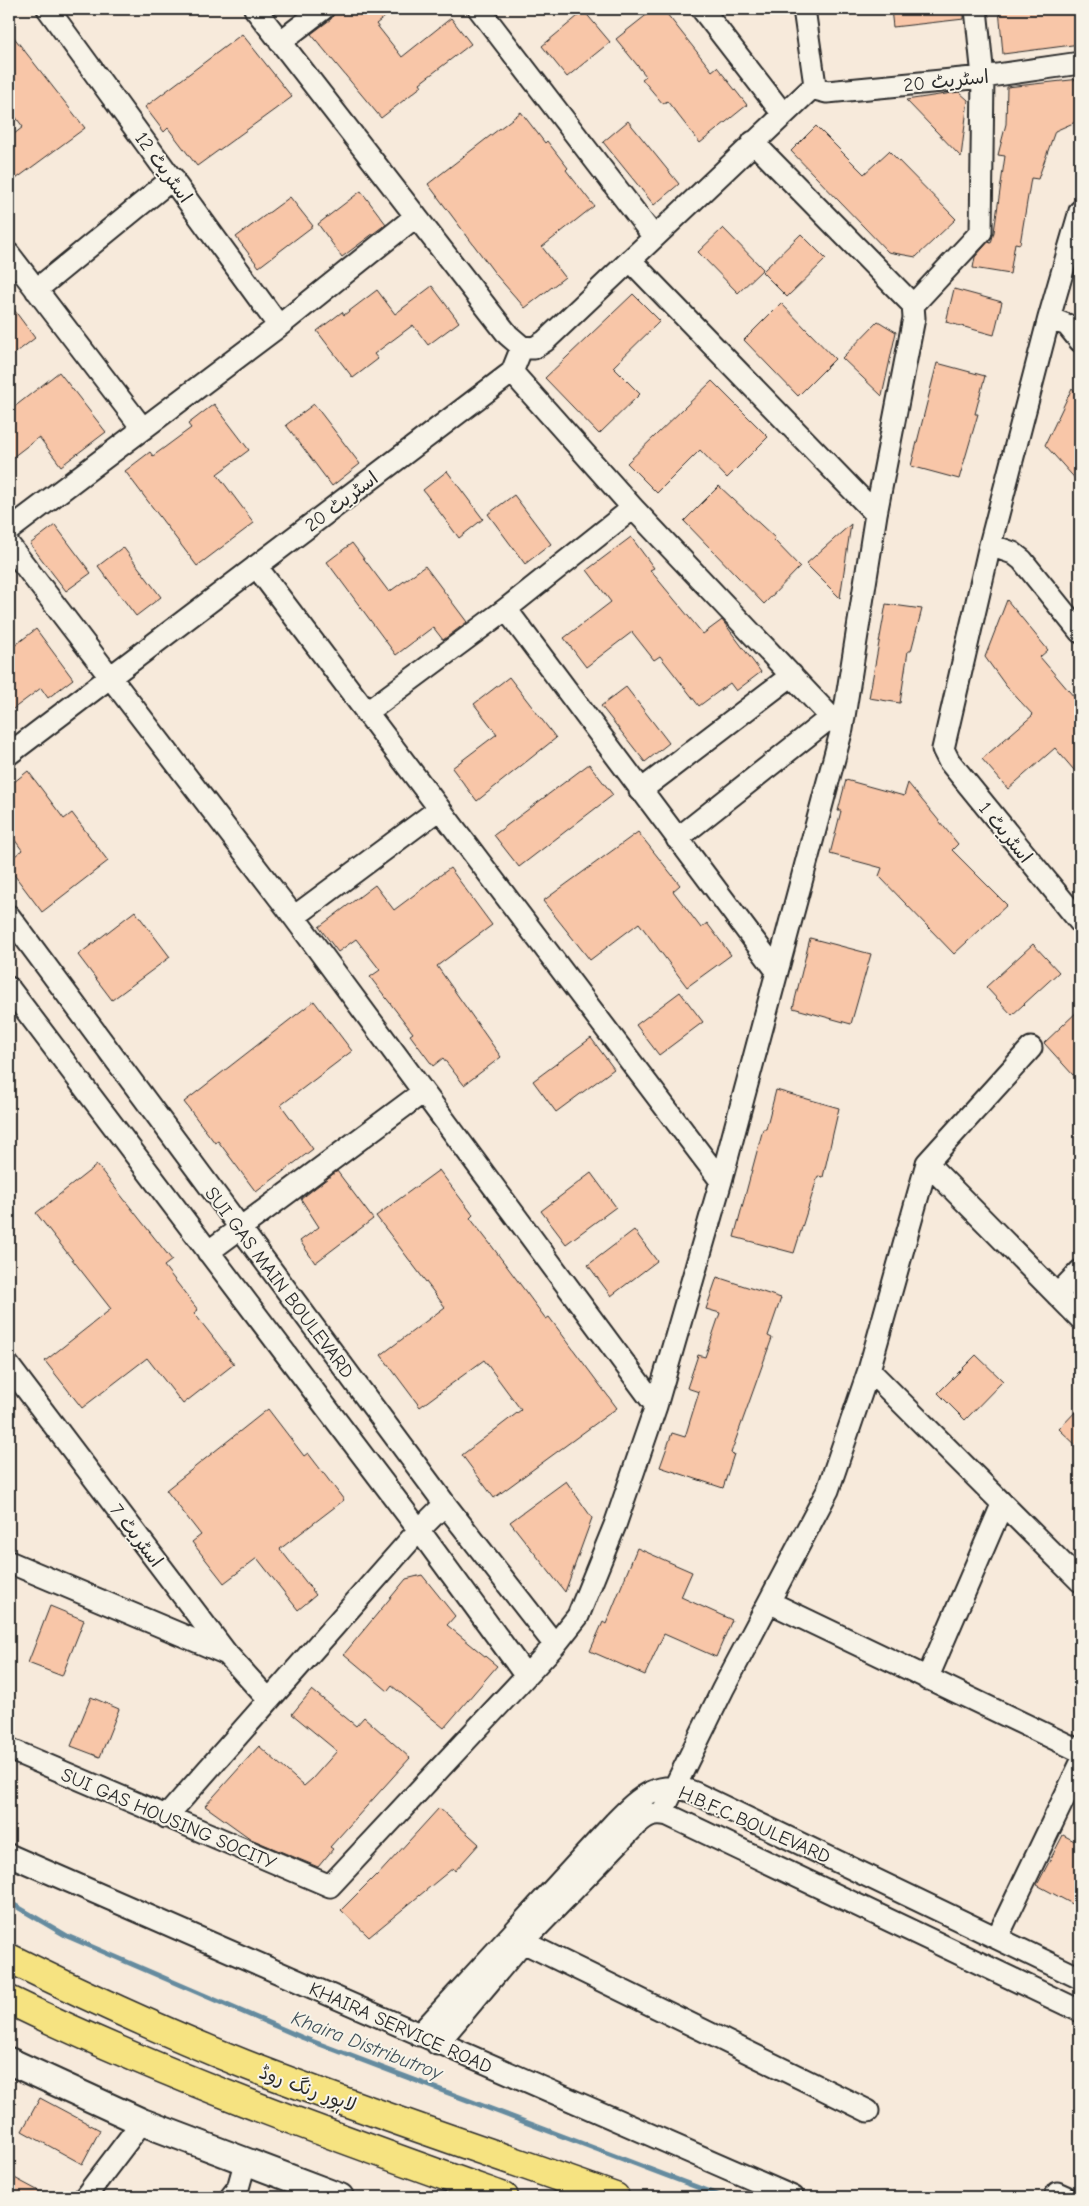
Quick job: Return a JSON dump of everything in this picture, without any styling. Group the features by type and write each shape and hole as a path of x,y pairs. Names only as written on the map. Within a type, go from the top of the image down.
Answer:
{"highway":[{"name":"لاہور رنگ روڈ","path":"9,1958 112,2008 242,2063 410,2126 615,2197"},
{"name":"لاہور رنگ روڈ","path":"9,2000 81,2035 172,2074 504,2197"}],"street":[{"name":"اسٹریٹ 12","path":"48,9 279,326"},
{"path":"255,9 508,335 522,347 534,348 540,346 815,85 804,9"},
{"path":"280,42 323,9"},
{"path":"479,9 654,237"},
{"path":"702,9 783,114"},
{"path":"913,305 981,232 983,77 976,9"},
{"name":"اسٹریٹ 20","path":"815,85 819,90 827,92 983,77 1080,63"},
{"path":"526,1676 555,1645 578,1616 615,1525 656,1406 721,1182 777,971 836,723 914,318 913,305 753,142"},
{"path":"36,290 172,178"},
{"path":"1080,210 1049,318 990,545 1013,553 1022,560 1080,632"},
{"path":"9,530 279,326 415,217"},
{"path":"9,254 143,429"},
{"path":"630,260 876,514"},
{"path":"1049,318 1067,325 1080,341"},
{"path":"522,347 512,372 633,508 836,723"},
{"name":"اسٹریٹ 20","path":"9,754 512,372"},
{"path":"366,713 506,609 633,508"},
{"path":"9,545 294,917 656,1406"},
{"name":"اسٹریٹ 1","path":"990,545 944,737 943,749 949,761 1080,922"},
{"path":"256,566 721,1182"},
{"path":"506,609 640,791 777,971"},
{"path":"640,791 792,675"},
{"path":"677,839 836,723"},
{"path":"294,917 439,809"},
{"name":"SUI GAS MAIN BOULEVARD","path":"9,916 445,1504 555,1645"},
{"name":"SUI GAS MAIN BOULEVARD","path":"9,988 419,1530 526,1676"},
{"path":"662,1814 673,1787 828,1490 869,1370 927,1163 1031,1048"},
{"path":"208,1252 423,1092"},
{"path":"927,1163 1080,1318"},
{"path":"1057,1295 1080,1271"},
{"name":"اسٹریٹ 7","path":"9,1366 227,1654 269,1700"},
{"path":"869,1370 1080,1582"},
{"path":"166,1817 419,1530 445,1504"},
{"path":"927,1679 1002,1505"},
{"path":"9,1562 227,1654"},
{"path":"769,1602 1080,1751"},
{"name":"SUI GAS HOUSING SOCITY","path":"9,1749 330,1886 526,1676"},
{"path":"997,1938 1080,1765"},
{"name":"H.B.F.C BOULEVARD","path":"428,2039 615,1822 646,1794 660,1788 673,1787 695,1793 1074,1975"},
{"name":"H.B.F.C BOULEVARD","path":"428,2039 636,1825 651,1815 662,1814 1080,2012"},
{"name":"KHAIRA SERVICE ROAD","path":"9,1855 793,2197"},
{"path":"523,1942 868,2111"},
{"path":"1055,2000 1074,1975"},
{"path":"9,2061 142,2122 245,2163 340,2197"},
{"path":"85,2197 142,2122"},
{"path":"231,2197 238,2188 245,2163"}],"building":[{"path":"337,9 395,9 376,24 402,57 451,18 471,44 420,83 422,86 381,118 311,34 331,19"},
{"path":"654,9 663,9 712,71 717,67 747,105 700,143 667,101 663,104 642,79 646,76 616,39"},
{"path":"891,9 964,9 964,19 893,27"},
{"path":"999,9 1080,9 1080,44 1003,54"},
{"path":"584,11 610,42 567,77 542,46"},
{"path":"9,31 85,128 9,184 9,138 23,127 9,108"},
{"path":"242,34 292,97 197,166 168,128 164,132 145,107"},
{"path":"1080,79 1080,120 1055,131 1038,179 1031,178 1020,244 1015,243 1010,274 973,268 975,257 988,242 991,243 994,232 1005,156 998,155 1006,124 1007,87"},
{"path":"959,92 968,100 961,157 906,100"},
{"path":"521,112 545,143 547,141 568,168 566,170 594,206 542,247 565,277 525,308 497,276 428,184"},
{"path":"628,121 679,184 654,205 603,142"},
{"path":"816,126 864,174 889,151 956,219 916,257 888,252 791,151"},
{"path":"361,191 386,224 342,257 318,224"},
{"path":"290,197 313,226 259,267 236,237"},
{"path":"723,228 763,269 738,293 698,252"},
{"path":"801,234 826,259 787,297 762,272"},
{"path":"432,286 459,322 428,345 413,325 374,354 378,359 353,378 317,331 342,312 344,315 377,290 395,314"},
{"path":"954,289 1002,302 994,335 946,322"},
{"path":"633,294 660,321 613,367 640,394 599,434 545,378"},
{"path":"9,303 35,338 9,358"},
{"path":"781,303 835,359 798,396 744,340"},
{"path":"878,321 896,332 882,396 842,358"},
{"path":"937,363 985,376 975,414 978,414 959,479 911,466"},
{"path":"59,372 106,432 61,466 39,437 9,460 9,411"},
{"path":"712,381 768,437 727,478 700,450 657,493 627,463"},
{"path":"1072,388 1080,397 1080,484 1045,445"},
{"path":"214,404 249,450 217,474 254,523 197,566 125,471 150,452 153,456 191,428 188,424"},
{"path":"314,404 360,464 332,486 286,425"},
{"path":"447,471 483,519 459,538 423,490"},
{"path":"719,486 775,538 774,540 800,567 764,604 684,521"},
{"path":"514,495 551,544 525,564 488,514"},
{"path":"851,524 840,598 806,564"},
{"path":"55,525 91,573 66,591 30,544"},
{"path":"631,537 654,568 650,570 703,634 722,620 761,672 736,691 730,683 699,706 660,656 654,660 632,632 586,667 564,638 611,602 587,570"},
{"path":"352,543 389,592 425,566 467,622 443,640 433,627 396,655 327,562"},
{"path":"123,547 161,597 136,616 98,566"},
{"path":"1007,600 1048,650 1040,657 1080,704 1080,777 1055,748 1008,789 982,759 1033,715 1006,686 985,657"},
{"path":"886,604 922,609 911,651 908,651 900,703 869,698"},
{"path":"36,629 73,679 48,698 41,688 9,712 9,650"},
{"path":"509,677 556,738 477,801 452,768 497,734 474,704"},
{"path":"626,687 669,743 645,762 601,706"},
{"path":"589,764 613,795 519,867 494,835"},
{"path":"28,771 64,819 72,813 108,861 42,912 9,868 9,861 22,850 9,832 9,786"},
{"path":"846,780 904,796 908,783 958,844 952,850 1007,905 954,954 879,876 882,868 830,854 841,811 838,811"},
{"path":"638,832 680,885 673,891 701,928 707,923 731,955 687,987 639,923 590,960 543,901"},
{"path":"450,868 492,925 437,966 501,1057 464,1085 443,1058 433,1066 410,1035 413,1033 370,977 380,970 356,939 338,952 319,927 375,885 394,910"},
{"path":"135,911 170,957 112,1000 78,955"},
{"path":"810,938 871,954 851,1024 793,1008"},
{"path":"1033,944 1059,972 1012,1015 986,987"},
{"path":"680,992 703,1022 659,1055 636,1025"},
{"path":"314,1001 352,1051 281,1105 313,1149 256,1192 218,1141 215,1143 184,1102"},
{"path":"1080,1009 1080,1068 1073,1075 1044,1043"},
{"path":"591,1038 614,1069 556,1112 533,1081"},
{"path":"776,1090 839,1108 823,1177 818,1176 794,1253 734,1237 763,1129 766,1129"},
{"path":"97,1165 172,1260 164,1266 198,1310 194,1313 234,1364 183,1404 147,1358 82,1408 45,1361 111,1309 36,1213"},
{"path":"439,1170 473,1215 470,1218 546,1319 549,1317 617,1408 494,1498 462,1455 521,1410 484,1360 420,1407 381,1355 445,1307 376,1216"},
{"path":"337,1171 373,1219 315,1263 300,1241 319,1227 301,1199"},
{"path":"591,1173 616,1207 566,1244 541,1211"},
{"path":"634,1230 657,1261 611,1296 588,1265"},
{"path":"717,1277 781,1298 768,1336 772,1338 731,1453 734,1454 723,1488 660,1467 672,1433 685,1437 699,1392 687,1388 698,1355 705,1357 720,1313 706,1309"},
{"path":"976,1355 1003,1381 965,1420 938,1393"},
{"path":"1080,1407 1080,1449 1059,1429"},
{"path":"268,1409 304,1456 308,1453 344,1500 280,1549 316,1595 298,1610 257,1558 224,1583 192,1542 201,1535 166,1490"},
{"path":"566,1481 592,1518 565,1592 510,1522"},
{"path":"637,1548 692,1572 681,1597 732,1620 716,1657 664,1634 645,1675 590,1651 603,1622 606,1624"},
{"path":"422,1575 455,1616 447,1625 497,1666 444,1728 392,1686 388,1691 344,1654 406,1579"},
{"path":"50,1606 84,1620 62,1676 28,1663"},
{"path":"312,1690 356,1726 364,1717 410,1758 330,1847 333,1849 318,1867 251,1839 205,1806 259,1746 304,1786 312,1779 337,1751 292,1714"},
{"path":"91,1697 119,1709 100,1757 71,1746"},
{"path":"439,1808 479,1844 455,1871 453,1868 369,1937 341,1910 377,1876"},
{"path":"1063,1835 1080,1844 1080,1908 1037,1885"},
{"path":"40,2098 100,2130 82,2164 22,2131"},
{"path":"9,2175 50,2197 9,2197"}],"waterway":[{"name":"Khaira Distributroy","path":"9,1902 67,1936 301,2037 723,2197"}]}
